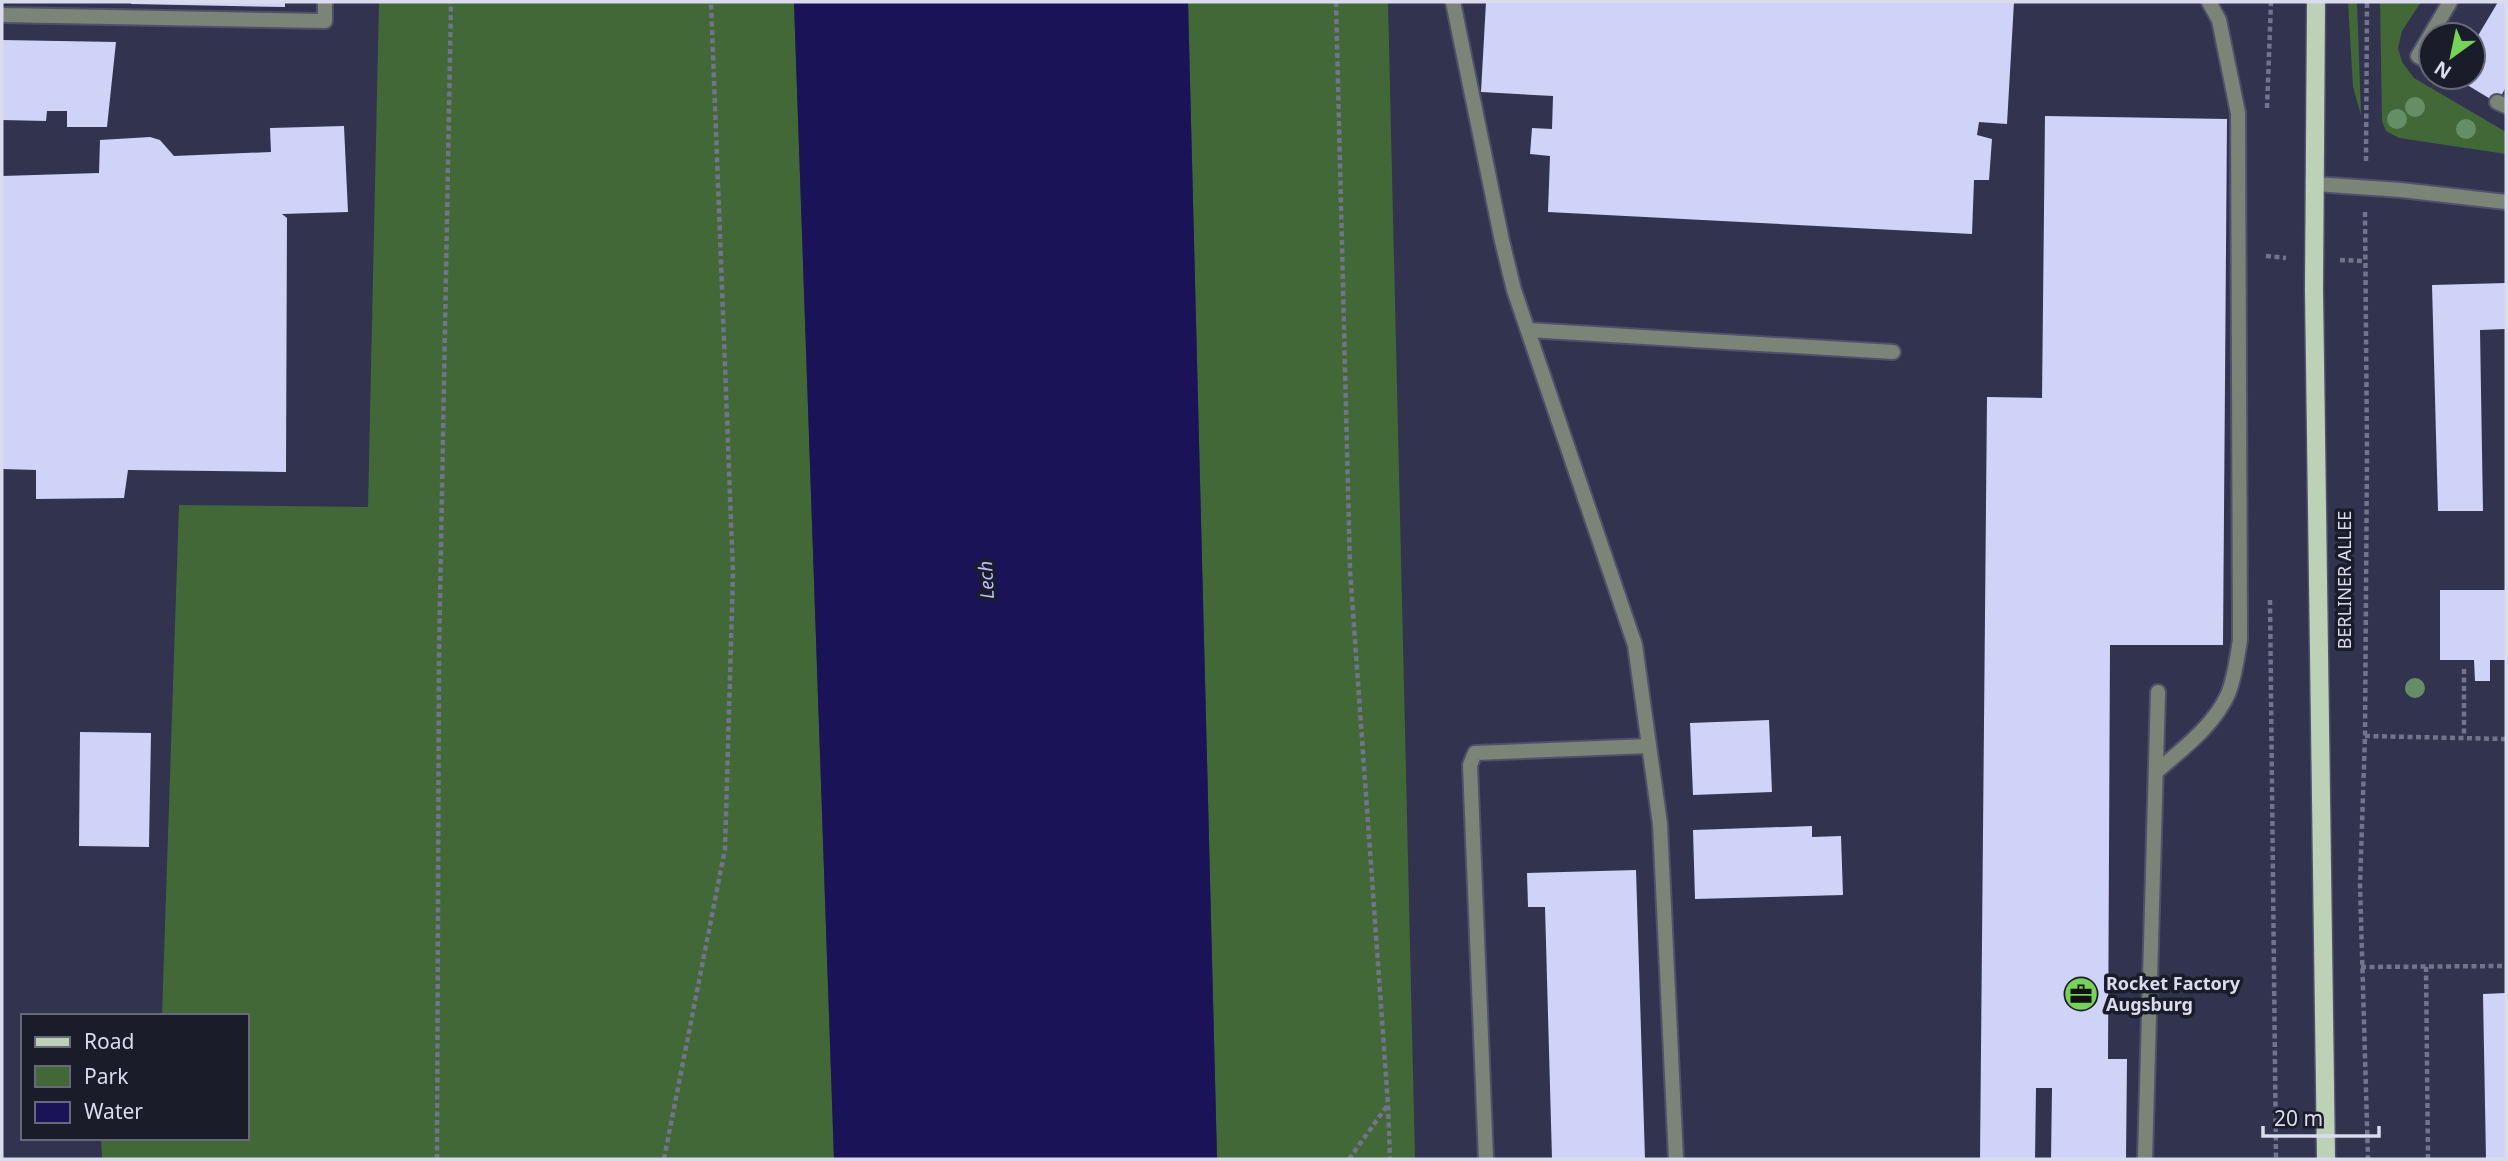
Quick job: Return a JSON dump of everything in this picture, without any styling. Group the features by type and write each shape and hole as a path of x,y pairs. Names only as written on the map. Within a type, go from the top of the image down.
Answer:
{"main road":[{"name":"BERLINER ALLEE","path":"2316,2 2314,290 2326,1159"}],"street":[{"path":"2,15 325,21 326,2"},
{"path":"1453,2 1514,290 1635,645 1660,824 1675,1159"},
{"path":"2156,772 2208,723 2227,696 2236,668 2240,640 2238,113 2219,20 2209,2"},
{"path":"2439,21 2450,2"},
{"path":"2315,184 2506,202"},
{"path":"1528,330 1893,352"},
{"path":"2145,1159 2158,692"},
{"path":"1486,1159 1470,765 1475,753 1649,746"}],"path":[{"path":"437,1159 439,669 452,2"},
{"path":"664,1159 725,849 733,574 711,2"},
{"path":"1336,2 1350,570 1390,1159"},
{"name":"BERLINER ALLEE","path":"2367,2 2368,124 2364,261 2367,466 2365,736 2360,885 2368,1159"},
{"path":"2270,590 2276,1159"},
{"path":"2464,670 2465,737"},
{"path":"2365,736 2506,739"},
{"path":"2361,967 2506,967"},
{"path":"2426,967 2428,1159"},
{"path":"1349,1159 1388,1104"}],"green space":[{"path":"379,2 794,2 834,1159 102,1159 101,1140 248,1140 248,1014 162,1014 179,505 368,507"},
{"path":"1188,2 1388,2 1415,1159 1217,1159"},
{"path":"2348,2 2357,2 2361,115 2353,87"},
{"path":"2380,2 2421,2 2402,31 2398,48 2402,62 2417,80 2417,91 2436,91 2506,132 2506,154 2399,138 2386,131 2382,121"}],"water":[{"name":"Lech","path":"794,2 1188,2 1217,1159 834,1159"}],"building":[{"path":"285,2 285,7 131,4"},
{"path":"1486,2 2014,2 2007,124 1979,122 1977,135 1992,139 1989,180 1974,180 1972,234 1548,212 1550,156 1530,154 1532,128 1552,129 1553,96 1481,92"},
{"path":"2498,2 2506,2 2506,87 2497,103 2477,91 2487,91 2487,21"},
{"path":"2,40 116,42 107,127 67,127 67,111 47,111 46,121 2,120"},
{"path":"2045,116 2227,119 2223,645 2110,645 2108,1059 2127,1059 2126,1159 2051,1159 2052,1088 2036,1088 2035,1159 1980,1159 1987,397 2042,398"},
{"path":"344,126 348,212 282,214 287,218 286,472 128,470 124,498 36,499 36,470 2,469 2,176 99,173 100,140 150,137 160,140 174,156 271,152 270,128"},
{"path":"2506,283 2506,329 2480,330 2483,511 2438,511 2432,285"},
{"path":"2440,590 2506,590 2506,660 2490,660 2490,681 2475,681 2474,660 2440,660"},
{"path":"1769,720 1772,792 1693,795 1690,723"},
{"path":"80,732 151,733 149,847 79,846"},
{"path":"1812,826 1812,837 1841,836 1843,895 1695,899 1693,830"},
{"path":"1636,870 1645,1159 1552,1159 1545,907 1528,907 1527,873"},
{"path":"2506,993 2506,1159 2486,1159 2483,994"}],"place":[{"name":"Rocket Factory Augsburg","path":"2081,994"}]}
